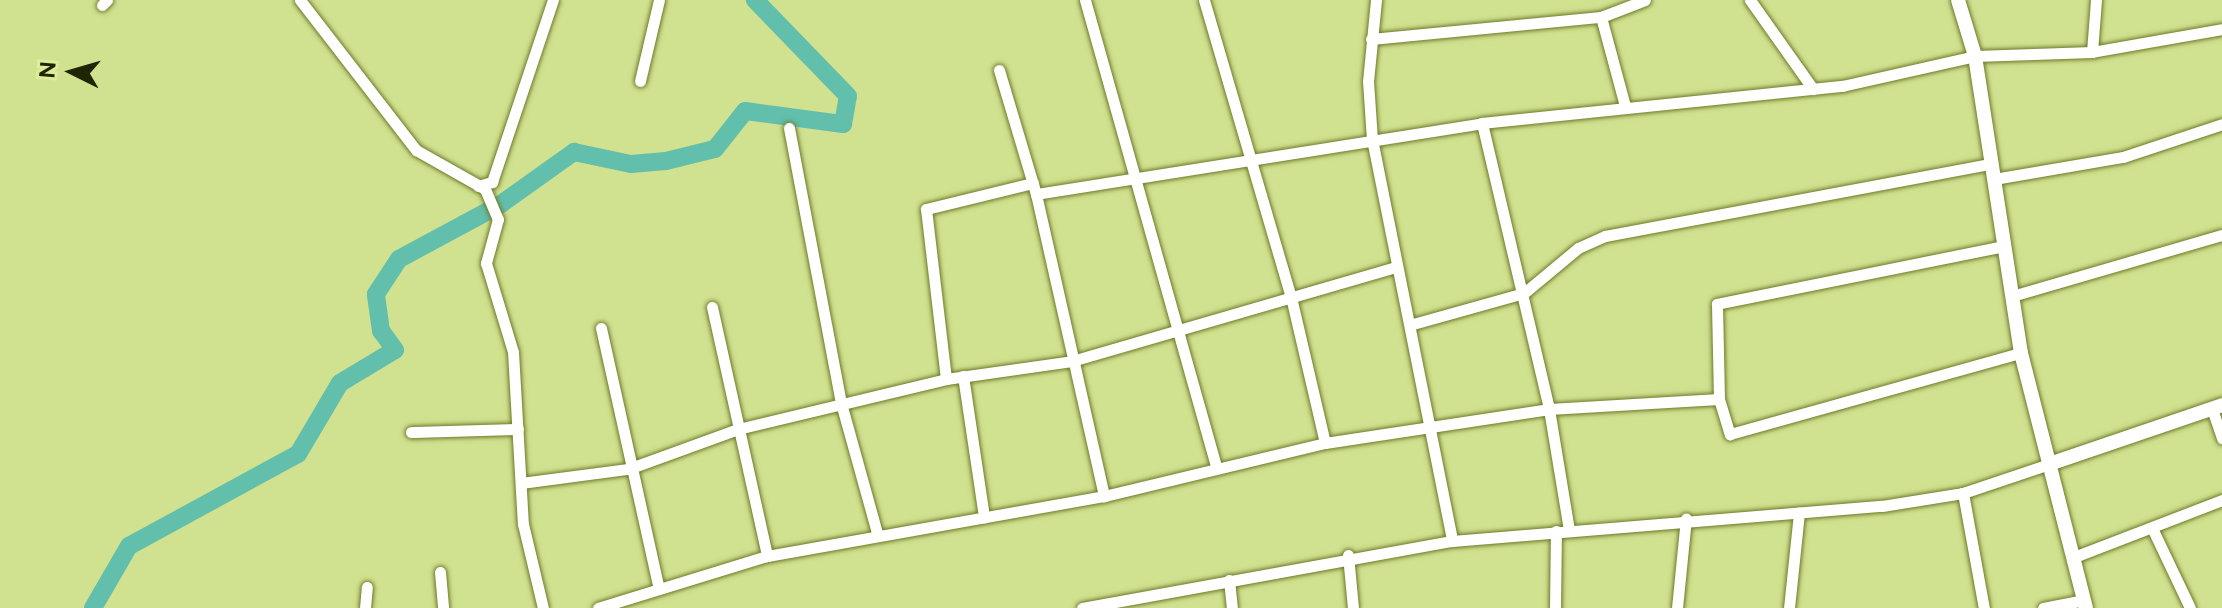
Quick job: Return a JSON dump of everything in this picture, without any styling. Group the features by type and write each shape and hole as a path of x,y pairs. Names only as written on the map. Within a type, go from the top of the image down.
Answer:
{"street":[{"path":"300,0 416,150 482,188 498,219 486,263 513,352 526,548 543,608"},
{"path":"482,188 492,182 553,0"},
{"path":"640,81 658,0"},
{"path":"1085,0 1180,329 1216,466"},
{"path":"1204,0 1291,297 1325,443"},
{"path":"1376,0 1371,39 1372,139 1396,267 1413,324 1452,541"},
{"path":"1371,39 1601,17 1645,0"},
{"path":"1750,0 1813,89"},
{"path":"1958,0 1975,56 2021,353 2085,604 2043,608"},
{"path":"2092,52 2096,0"},
{"path":"1601,17 1625,106"},
{"path":"946,379 926,209 1035,189 1136,180 1482,123 1813,89 1975,56 2092,52 2222,29"},
{"path":"999,70 1035,189 1104,496"},
{"path":"1482,123 1549,409 1562,531 1555,608"},
{"path":"1413,324 1524,293 1578,248 1605,236 1993,172 2123,157 2222,124"},
{"path":"789,128 841,403 877,533"},
{"path":"2012,296 2222,235"},
{"path":"2004,246 1717,304 1719,399 1730,434 2021,353"},
{"path":"521,483 628,469 738,429 946,379 1072,361 1396,267"},
{"path":"712,307 767,556"},
{"path":"601,328 628,469 659,589"},
{"path":"963,376 984,517"},
{"path":"598,608 767,556 877,533 1104,496 1216,466 1325,443 1432,432 1549,409 1719,399"},
{"path":"1082,608 1125,604 1348,555 1452,541 1686,518 1799,513 1963,493 2217,407 2222,438"},
{"path":"411,432 518,429"},
{"path":"1963,493 1984,608"},
{"path":"2074,557 2153,530 2222,500"},
{"path":"1789,608 1799,513"},
{"path":"1677,608 1686,518"},
{"path":"2153,530 2190,608"},
{"path":"1348,555 1353,608"},
{"path":"440,572 443,608"},
{"path":"1229,580 1232,608"},
{"path":"365,608 367,587"}],"waterway":[{"path":"93,608 129,546 298,454 340,383 395,350 381,331 376,294 399,259 501,204 574,152 631,164 666,161 715,149 745,111 843,124 848,96 755,0"}]}
